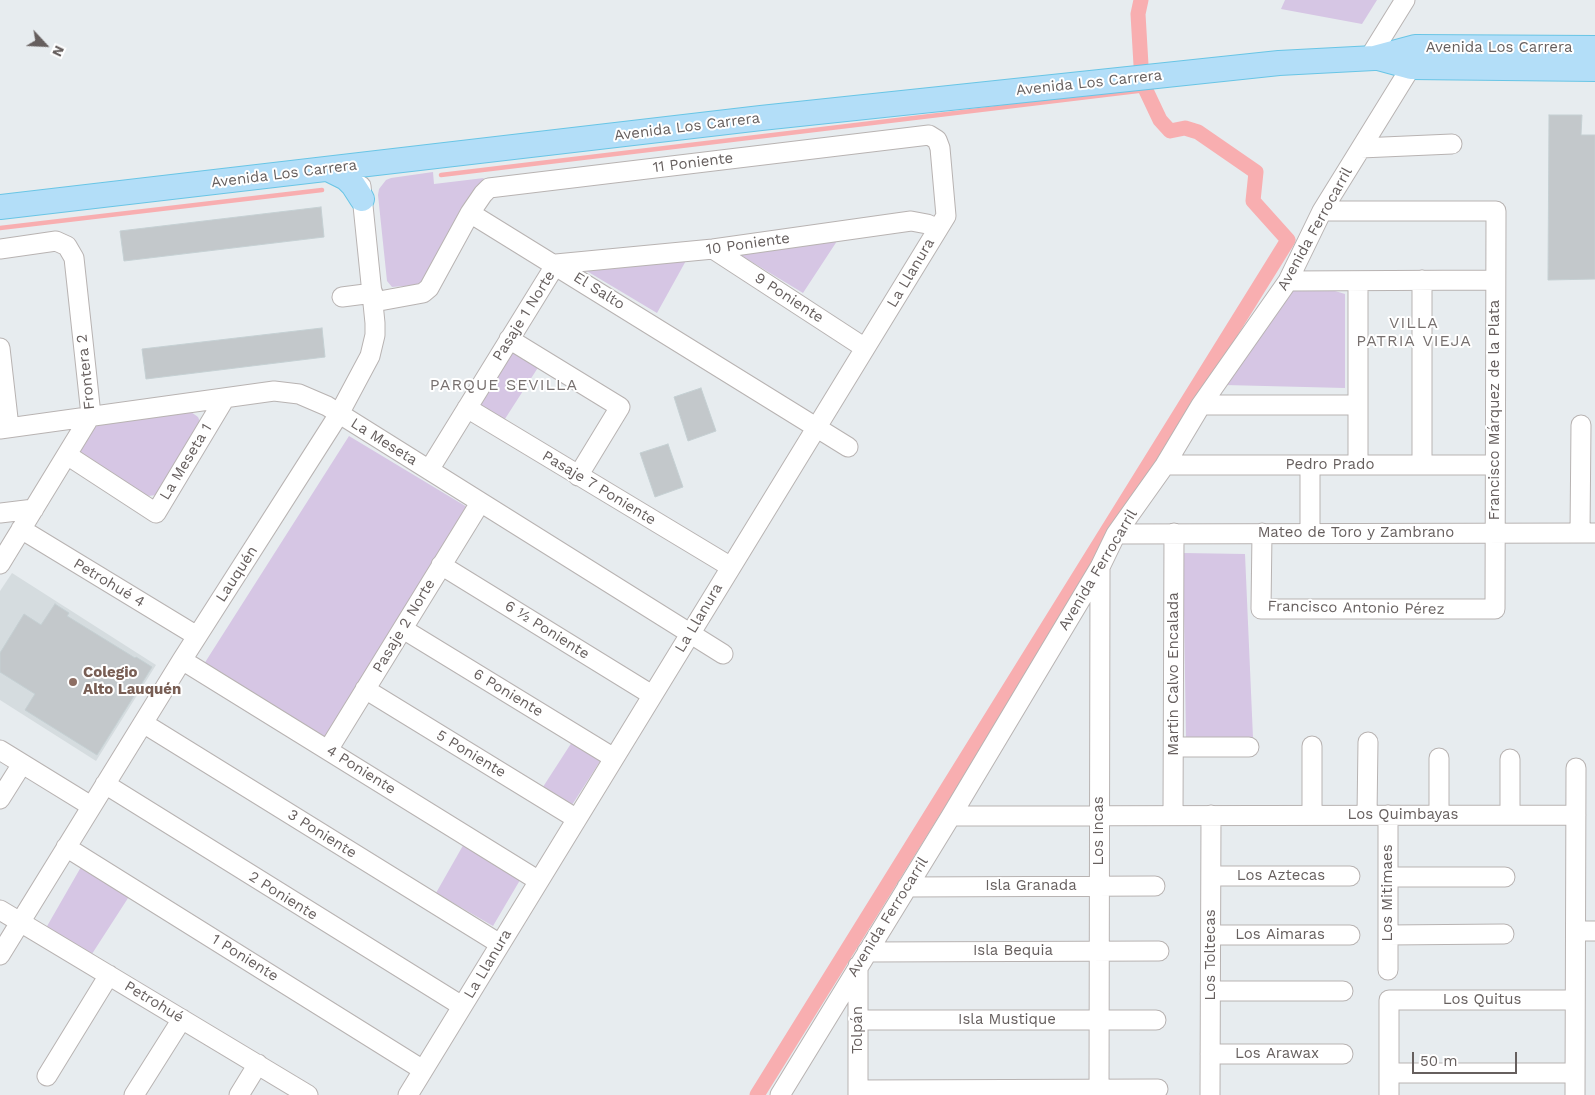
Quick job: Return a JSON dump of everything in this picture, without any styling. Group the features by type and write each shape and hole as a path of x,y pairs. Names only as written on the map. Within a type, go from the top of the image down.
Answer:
{"main road":[{"name":"Avenida Los Carrera","path":"0,207 770,117 1269,64 1413,57 1539,58 1595,48"},
{"name":"Avenida Los Carrera","path":"1539,58 1595,69"},
{"path":"328,169 346,178 353,184 362,199 375,178 389,162"}],"street":[{"path":"1371,58 1405,0"},
{"name":"Avenida Ferrocarril","path":"780,1095 951,816 1100,567 1116,534 1165,466 1201,405 1288,280 1322,211 1361,148 1413,57"},
{"name":"11 Poniente","path":"470,213 483,194 490,188 928,134"},
{"name":"La Llanura","path":"408,1095 946,216 940,148 937,140 928,134"},
{"path":"1361,148 1452,144"},
{"name":"Lauquén","path":"0,955 197,636 339,414 366,366 373,346 375,329 358,165"},
{"name":"Francisco Márquez de la Plata","path":"1322,211 1496,211 1495,609"},
{"path":"342,297 373,298 423,292 429,288 470,213"},
{"name":"El Salto","path":"470,213 556,264 848,447"},
{"name":"10 Poniente","path":"556,264 713,249 911,221 928,224 938,229"},
{"name":"Frontera 2","path":"0,249 56,241 67,246 74,258 91,415 0,564"},
{"name":"9 Poniente","path":"713,249 865,348"},
{"name":"Pasaje 1 Norte","path":"429,470 556,264"},
{"path":"1288,280 1495,280"},
{"path":"1422,280 1422,465"},
{"path":"1358,281 1358,465"},
{"path":"509,339 620,406 578,476"},
{"path":"0,348 5,428"},
{"name":"La Meseta","path":"5,428 274,390 313,399 723,654"},
{"name":"La Meseta 1","path":"67,455 156,512 225,398"},
{"path":"1201,405 1358,405"},
{"name":"Pasaje 7 Poniente","path":"467,408 731,567"},
{"path":"1580,425 1588,533"},
{"path":"1310,465 1310,533"},
{"name":"Pedro Prado","path":"1165,466 1495,465"},
{"name":"Pasaje 2 Norte","path":"328,750 480,502"},
{"path":"0,512 34,509"},
{"name":"Petrohué 4","path":"21,530 197,636"},
{"name":"Martin Calvo Encalada","path":"1174,533 1174,815"},
{"name":"Francisco Antonio Pérez","path":"1262,533 1261,609 1495,609"},
{"name":"Mateo de Toro y Zambrano","path":"1116,534 1588,533"},
{"name":"6 ½ Poniente","path":"441,566 652,695"},
{"name":"Los Incas","path":"1099,1092 1100,567"},
{"name":"6 Poniente","path":"403,628 614,758"},
{"name":"4 Poniente","path":"182,660 539,881"},
{"name":"5 Poniente","path":"365,690 577,819"},
{"name":"3 Poniente","path":"143,723 500,944"},
{"path":"1368,742 1368,815"},
{"path":"1312,746 1312,815"},
{"path":"1174,747 1249,747"},
{"path":"0,750 91,806"},
{"path":"1439,758 1439,815"},
{"path":"1510,759 1510,815"},
{"path":"0,799 22,764"},
{"path":"1575,1095 1576,768"},
{"name":"2 Poniente","path":"105,784 462,1006"},
{"name":"Los Toltecas","path":"1210,1095 1211,815"},
{"name":"Los Mitimaes","path":"1388,815 1388,970"},
{"name":"Los Quimbayas","path":"951,816 1576,815"},
{"name":"1 Poniente","path":"66,847 423,1070"},
{"name":"Los Aztecas","path":"1211,876 1350,876"},
{"path":"1388,877 1505,877"},
{"name":"Isla Granada","path":"907,886 1155,886"},
{"name":"Petrohué","path":"0,910 308,1095"},
{"path":"1576,931 1595,931"},
{"name":"Los Aimaras","path":"1211,935 1350,934"},
{"path":"1388,935 1504,934"},
{"name":"Isla Bequia","path":"863,958 1159,951"},
{"name":"Tolpán","path":"858,1092 858,1020 863,958"},
{"path":"47,1076 109,975"},
{"path":"1211,991 1343,991"},
{"name":"Los Quitus","path":"1389,1073 1389,1000 1575,1000"},
{"path":"134,1095 182,1019"},
{"name":"Isla Mustique","path":"858,1020 1156,1020"},
{"name":"Los Arawax","path":"1210,1054 1343,1054"},
{"path":"239,1095 258,1064"},
{"path":"1388,1095 1389,1073 1575,1073"},
{"path":"858,1092 1099,1092 1158,1089"}],"shaded area":[{"path":"1285,0 1377,0 1362,24 1281,9"},
{"path":"433,172 434,184 484,178 423,281 417,285 392,287 387,281 378,195 379,189 386,180 391,178"},
{"path":"839,238 803,293 732,250"},
{"path":"688,257 657,313 585,270"},
{"path":"1292,278 1345,294 1345,388 1225,385"},
{"path":"510,348 539,366 503,422 476,402"},
{"path":"191,412 198,417 201,424 157,495 148,496 83,456 79,450 89,425"},
{"path":"349,436 467,507 324,738 204,664"},
{"path":"1183,553 1245,554 1253,738 1186,737"},
{"name":"Colegio Alto Lauquén","path":"12,573 156,665 96,761 0,700 0,591"},
{"path":"572,742 601,760 570,808 541,790"},
{"path":"465,842 523,875 493,926 436,893"},
{"path":"81,867 130,895 90,957 46,928"}],"building":[{"path":"1549,115 1582,115 1581,135 1595,135 1595,279 1548,280"},
{"path":"321,207 324,237 124,261 120,231"},
{"path":"322,328 325,357 146,379 142,349"},
{"path":"701,388 716,431 688,441 674,397"},
{"path":"668,444 683,487 655,497 640,453"},
{"name":"Colegio Alto Lauquén","path":"55,604 69,613 67,616 152,667 97,755 25,710 35,694 0,672 0,653 24,614 41,625"}],"waterway":[{"path":"1141,0 1138,14 1141,65"},
{"path":"757,1095 1288,240 1253,201 1256,172 1198,132 1185,128 1170,131 1160,120 1143,84"},
{"path":"441,175 1146,90"},
{"path":"0,228 322,190"}],"place":[{"name":"Colegio Alto Lauquén","path":"73,682"}],"district":[{"name":"VILLA PATRIA VIEJA","path":"1414,332"},
{"name":"PARQUE SEVILLA","path":"504,385"}]}
